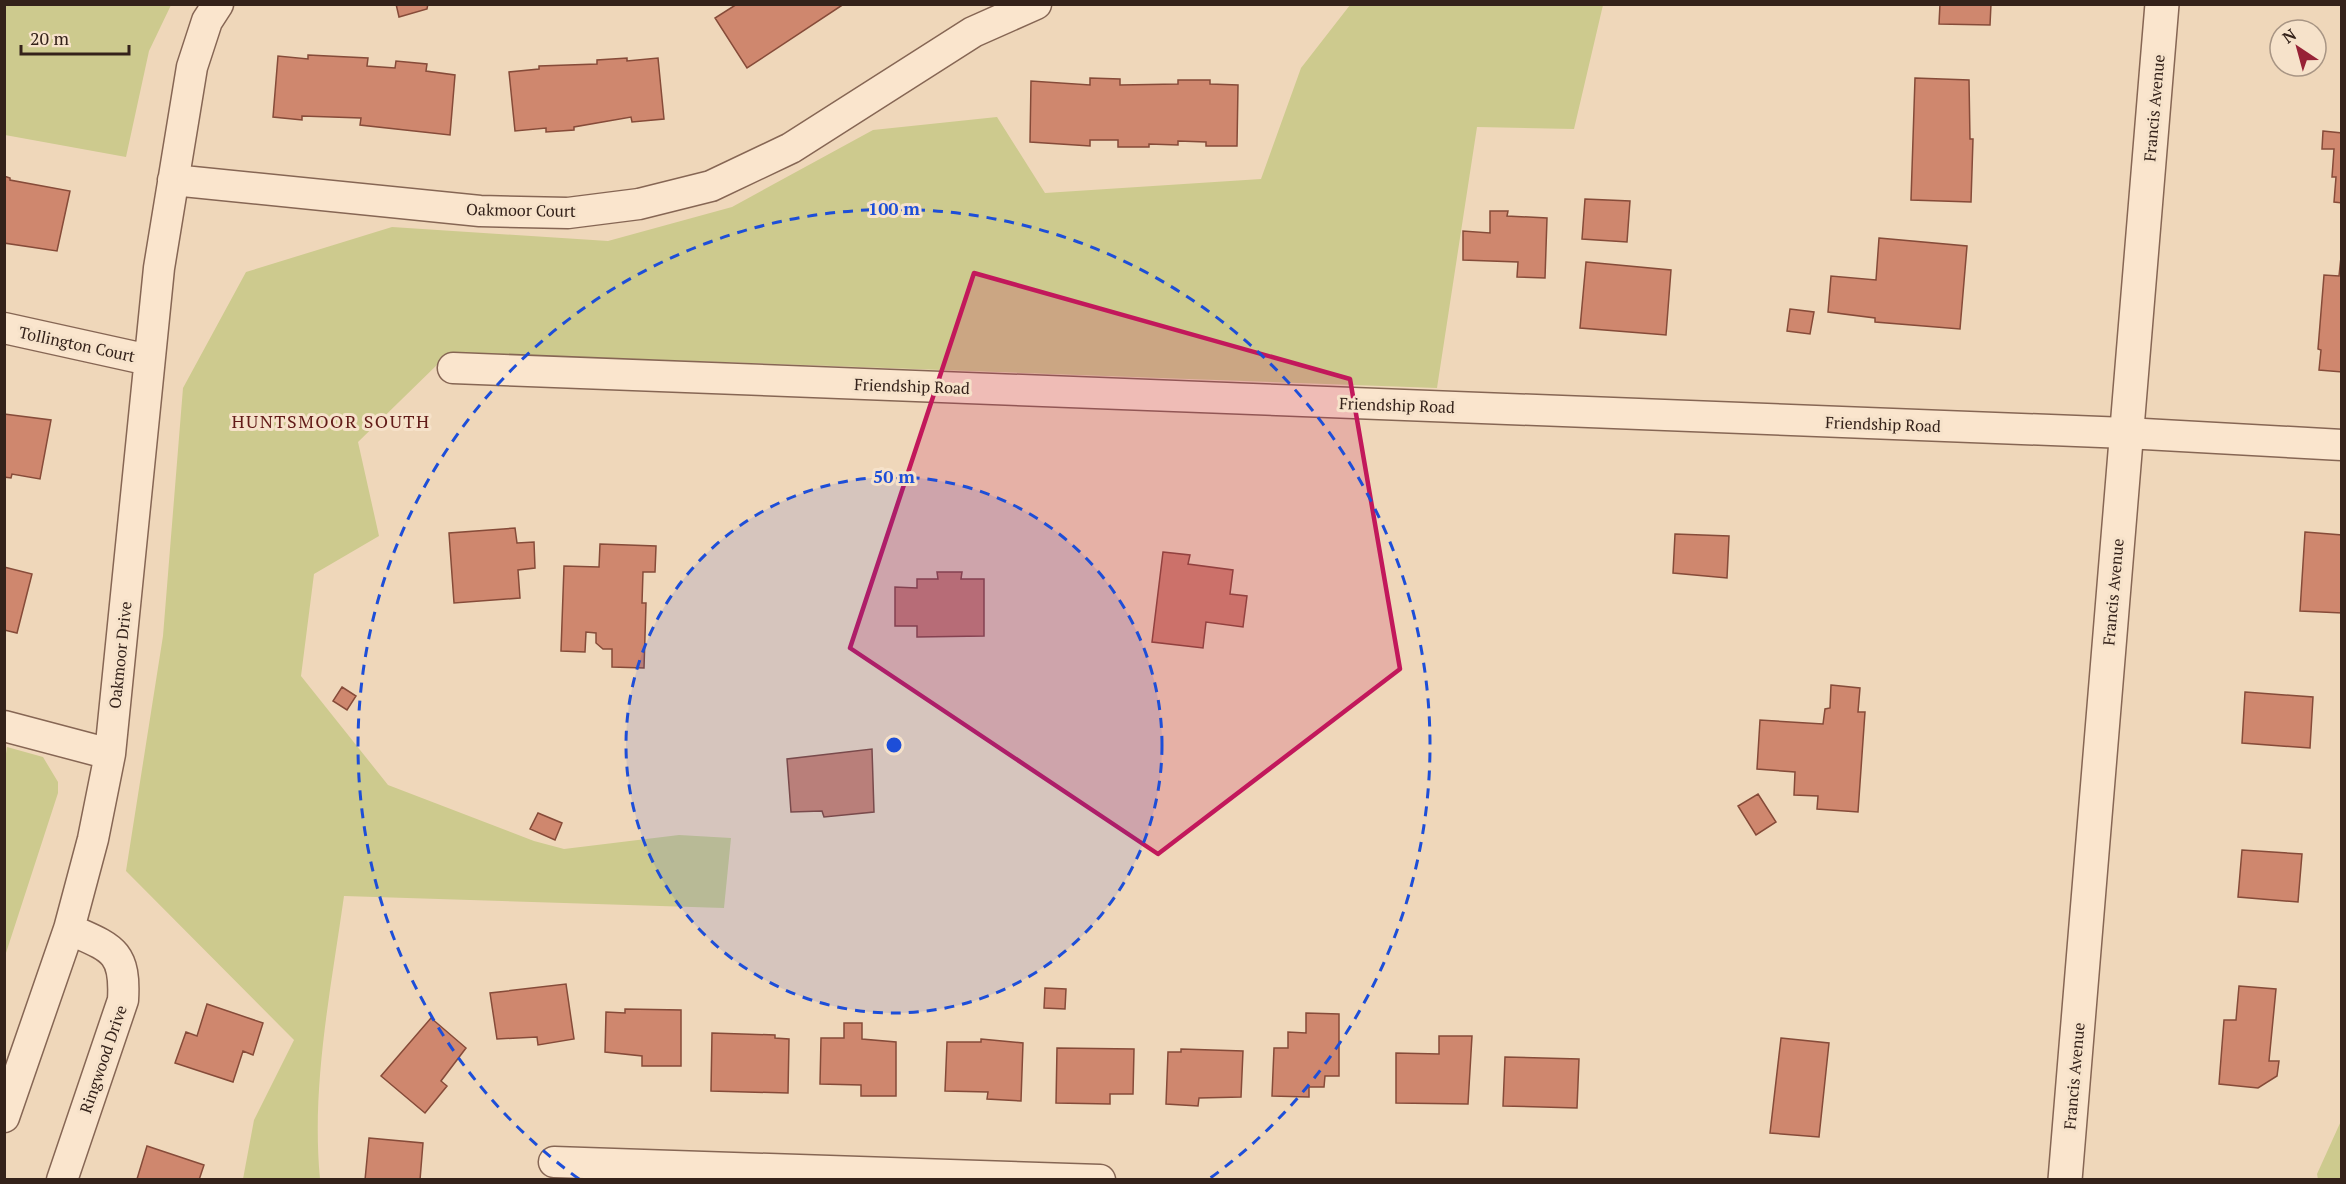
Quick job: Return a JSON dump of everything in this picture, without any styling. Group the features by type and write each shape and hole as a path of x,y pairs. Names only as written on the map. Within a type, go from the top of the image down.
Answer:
{"street":[{"name":"Oakmoor Drive","path":"4,1117 69,928 93,839 110,754 149,360 173,180 192,67 207,21 218,4"},
{"name":"Oakmoor Court","path":"173,180 480,211 568,213 639,204 711,186 791,148 973,32 1036,4"},
{"name":"Francis Avenue","path":"2065,1179 2162,4"},
{"name":"Tollington Court","path":"4,328 149,360"},
{"name":"Friendship Road","path":"453,368 2126,433 2342,445"},
{"path":"4,726 110,754"},
{"name":"Ringwood Drive","path":"62,1179 123,1000 125,974 118,957 101,943 69,928"},
{"path":"554,1161 1100,1179"}],"highlighted area":[{"path":"974,273 1350,379 1400,669 1158,854 850,648"}],"shaded area":[{"path":"4,5 171,5 149,51 126,157 5,135"},
{"path":"1350,5 1603,5 1574,129 1477,127 1437,388 504,354 441,361 358,442 379,536 314,574 301,676 388,785 534,841 564,849 679,835 731,838 724,908 344,896 320,1073 318,1144 320,1179 243,1179 254,1120 294,1040 126,871 163,636 183,388 246,272 392,227 608,241 732,207 873,130 997,117 1045,193 1261,179 1301,68"},
{"path":"7,747 43,757 58,782 58,793 5,956 4,767"},
{"path":"2341,1121 2341,1179 2318,1179 2317,1174"}],"building":[{"path":"396,4 428,4 427,9 399,17"},
{"path":"737,4 844,4 747,68 715,18"},
{"path":"1940,4 1991,4 1990,25 1939,24"},
{"path":"308,55 368,58 367,66 395,68 396,61 427,64 426,71 455,75 450,135 360,125 361,118 302,116 302,120 273,117 278,56 308,59"},
{"path":"627,58 627,61 658,58 664,119 632,122 631,117 574,127 574,130 546,132 546,128 515,131 509,72 539,69 539,66 597,64 597,60"},
{"path":"1090,78 1120,79 1120,85 1178,84 1178,80 1210,80 1210,84 1238,85 1237,146 1206,146 1206,142 1178,141 1178,145 1149,144 1149,147 1118,147 1118,140 1090,140 1090,146 1030,142 1031,81 1090,85"},
{"path":"1915,78 1969,80 1970,139 1973,139 1971,202 1911,200"},
{"path":"2323,131 2342,133 2342,203 2334,202 2336,177 2332,177 2334,149 2322,149"},
{"path":"4,176 10,180 70,191 57,251 4,243"},
{"path":"1585,199 1630,201 1627,242 1582,239"},
{"path":"1490,211 1508,211 1507,216 1547,218 1545,278 1517,277 1518,262 1463,260 1463,231 1490,233"},
{"path":"1879,238 1967,246 1960,329 1875,322 1875,318 1828,312 1831,276 1876,280"},
{"path":"2341,257 2342,372 2319,370 2321,350 2318,349 2324,275 2339,276"},
{"path":"1586,262 1671,270 1666,335 1580,328"},
{"path":"1790,309 1814,312 1810,334 1787,331"},
{"path":"4,414 51,420 40,479 12,474 11,478 4,477"},
{"path":"515,528 517,543 534,542 535,568 518,570 520,598 454,603 449,533"},
{"path":"2305,532 2342,535 2342,613 2300,611"},
{"path":"1675,534 1729,536 1727,578 1673,573"},
{"path":"600,544 656,546 655,572 643,572 642,603 646,603 644,668 612,667 612,649 603,649 596,643 596,633 586,632 585,652 561,651 564,566 599,567"},
{"path":"1163,552 1190,555 1188,564 1233,570 1230,594 1247,596 1243,627 1206,622 1203,648 1152,642"},
{"path":"4,567 32,574 17,633 4,630"},
{"path":"937,572 962,572 961,579 984,579 984,636 917,637 917,626 895,626 895,587 917,588 917,579 938,579"},
{"path":"1831,685 1860,688 1858,712 1865,712 1858,812 1817,809 1818,796 1794,795 1795,772 1757,769 1760,720 1823,724 1825,709 1830,708"},
{"path":"342,687 356,696 347,710 333,701"},
{"path":"2245,692 2313,697 2310,748 2242,743"},
{"path":"872,749 874,812 824,817 822,811 791,812 787,759"},
{"path":"1758,794 1776,822 1756,835 1738,806"},
{"path":"538,813 562,823 555,840 530,829"},
{"path":"2242,850 2302,854 2298,902 2238,897"},
{"path":"566,984 574,1039 538,1045 537,1037 497,1039 490,993"},
{"path":"2239,986 2276,989 2269,1061 2279,1061 2277,1076 2258,1088 2219,1084 2224,1020 2236,1020"},
{"path":"1045,988 1066,989 1065,1009 1044,1008"},
{"path":"207,1004 263,1023 253,1055 243,1051 233,1082 175,1063 186,1032 197,1036"},
{"path":"625,1009 681,1010 681,1066 642,1066 642,1056 605,1052 606,1012 625,1013"},
{"path":"1306,1013 1339,1014 1339,1076 1325,1076 1324,1087 1309,1087 1309,1097 1272,1096 1274,1048 1288,1048 1288,1032 1306,1033"},
{"path":"431,1018 466,1048 441,1081 447,1086 425,1113 381,1076"},
{"path":"844,1023 862,1023 862,1039 896,1042 896,1096 861,1096 861,1085 820,1084 821,1038 844,1038"},
{"path":"712,1033 775,1035 775,1038 789,1039 788,1093 711,1091"},
{"path":"1439,1036 1472,1036 1468,1104 1396,1103 1396,1053 1439,1054"},
{"path":"1781,1038 1829,1043 1819,1137 1770,1133"},
{"path":"981,1039 1023,1043 1021,1101 987,1099 988,1092 945,1091 947,1042 981,1042"},
{"path":"1057,1048 1134,1049 1133,1094 1110,1094 1110,1104 1056,1103"},
{"path":"1181,1049 1243,1051 1241,1097 1199,1098 1198,1106 1166,1104 1168,1052 1181,1052"},
{"path":"1505,1057 1579,1059 1577,1108 1503,1106"},
{"path":"369,1138 423,1143 420,1180 365,1180"},
{"path":"147,1146 204,1165 199,1180 137,1179"}],"district":[{"name":"HUNTSMOOR SOUTH","path":"331,421"}]}
